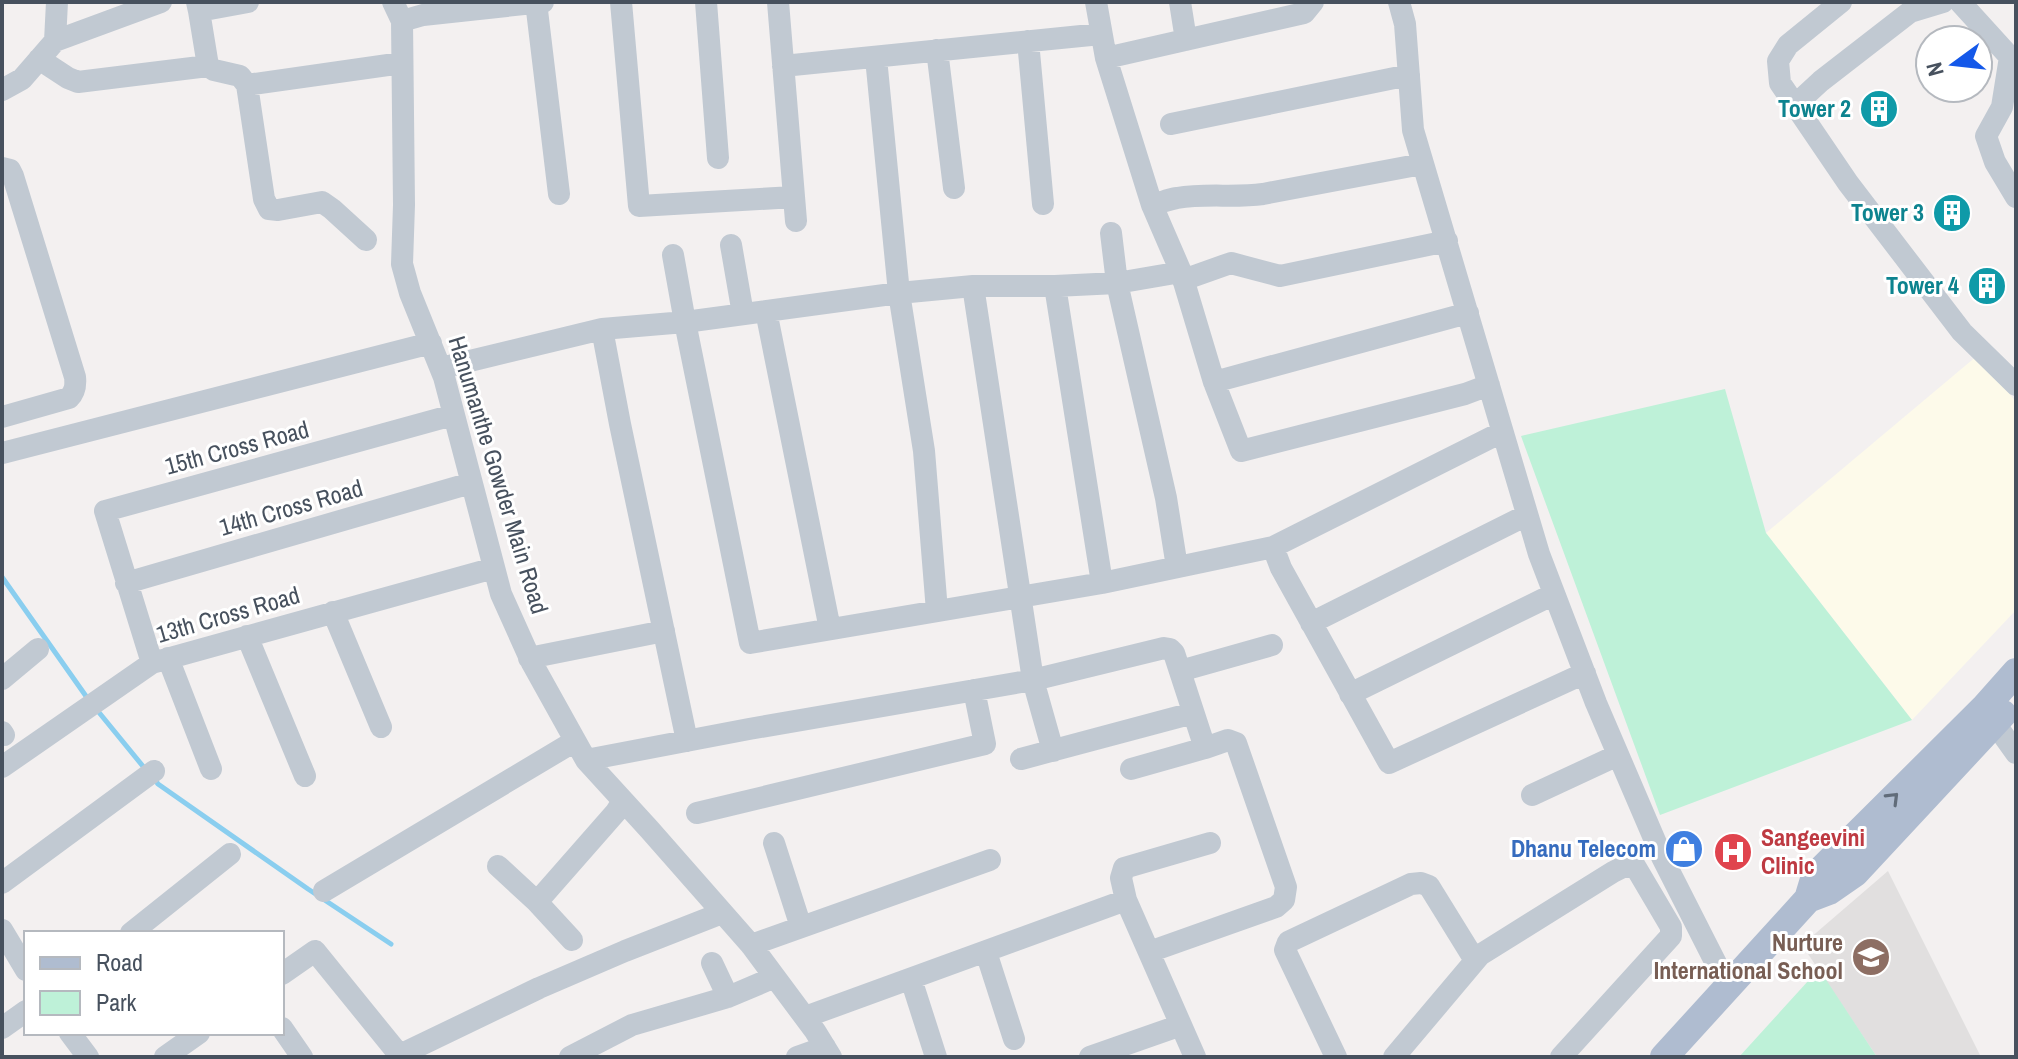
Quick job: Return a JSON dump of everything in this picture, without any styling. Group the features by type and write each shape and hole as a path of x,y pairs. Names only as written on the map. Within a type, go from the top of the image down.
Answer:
{"main road":[{"path":"1664,1057 1808,899 1829,891 1855,873 1989,715 2016,672"},
{"path":"1989,715 2016,699"}],"street":[{"path":"55,41 57,2"},
{"path":"2,90 22,79 55,41 161,2"},
{"path":"208,66 198,6 248,2"},
{"path":"536,2 559,194"},
{"path":"398,12 423,15 543,2"},
{"path":"621,2 639,206 794,197"},
{"path":"706,2 718,158"},
{"path":"778,2 796,221"},
{"path":"1096,2 1106,58 1152,205 1182,276 1214,382 1241,451 1465,394 1489,385"},
{"path":"1180,2 1186,40"},
{"path":"1106,58 1304,13 1313,2"},
{"path":"1399,2 1405,24 1413,130 1539,554 1618,755 1662,857 1728,987"},
{"path":"1841,2 1788,45 1778,61 1780,83 1848,183 1962,332 2016,385"},
{"path":"1795,105 1910,12 1943,2"},
{"path":"1960,2 2010,57 2002,107 1986,136 1995,162 2016,197"},
{"name":"Hanumanthe Gowder Main Road","path":"398,12 402,63 402,264 410,293 441,368 501,594 529,658 581,751 751,945 828,1052"},
{"path":"783,66 1101,34"},
{"path":"1028,41 1043,204"},
{"path":"937,50 954,188"},
{"path":"876,58 899,293 924,451 937,611"},
{"path":"39,59 78,82 208,66 240,76 247,85 264,199 269,209 322,202 366,240"},
{"path":"247,85 402,63"},
{"path":"1171,124 1409,75"},
{"path":"1152,205 1203,195 1242,197 1263,194 1422,164"},
{"path":"2,168 10,170 13,176 76,385 69,398 2,417"},
{"path":"1111,233 1117,283 1166,498 1177,567"},
{"path":"441,368 602,329 685,322 973,286 1117,283 1182,276 1231,263 1280,276 1447,241"},
{"path":"731,245 743,314"},
{"path":"673,255 750,643 1102,583 1273,547 1502,432"},
{"path":"973,286 1033,680 1053,751"},
{"path":"1055,286 1102,583"},
{"path":"766,311 830,629"},
{"path":"1214,382 1468,313"},
{"path":"602,329 687,741"},
{"path":"2,453 431,343"},
{"name":"15th Cross Road","path":"126,583 105,511 453,415"},
{"name":"14th Cross Road","path":"126,583 471,483"},
{"path":"1311,623 1527,515"},
{"path":"1273,547 1281,568 1389,763 1585,673"},
{"name":"13th Cross Road","path":"2,767 160,661 494,568"},
{"path":"126,583 211,769"},
{"path":"1350,694 1554,594"},
{"path":"333,612 381,727"},
{"path":"529,658 664,631"},
{"path":"247,636 305,776"},
{"path":"1180,671 1272,645"},
{"path":"324,891 581,751 687,741 1033,680 1164,648 1174,653 1205,748"},
{"path":"2,679 38,649"},
{"path":"697,813 985,744 974,690"},
{"path":"1021,759 1193,713"},
{"path":"1989,715 2016,753"},
{"path":"1131,769 1228,740 1236,743 1286,887 1284,900 1276,907 1149,952"},
{"path":"1532,795 1618,755"},
{"path":"2,883 154,771"},
{"path":"537,902 623,801"},
{"path":"774,843 801,927"},
{"path":"1195,1057 1126,900 1121,878 1124,868 1210,843"},
{"path":"134,931 230,854"},
{"path":"751,945 990,860"},
{"path":"498,866 572,940"},
{"path":"1394,1057 1480,955 1613,872 1635,866 1671,927 1671,936 1561,1057"},
{"path":"1336,1057 1285,950 1288,942 1411,884 1421,883 1429,886 1471,954 1480,955"},
{"path":"805,1017 1126,900"},
{"path":"284,973 315,951 400,1056 553,982 722,913"},
{"path":"2,930 24,967"},
{"path":"986,952 1014,1039"},
{"path":"712,963 728,997"},
{"path":"570,1057 632,1025 728,997 775,977"},
{"path":"911,979 936,1057"},
{"path":"2,1028 24,1012"},
{"path":"1090,1057 1181,1025"},
{"path":"284,1031 302,1057"},
{"path":"72,1035 88,1057"},
{"path":"174,1054 197,1035"},
{"path":"797,1057 828,1052"}],"shaded area":[{"path":"1978,355 2016,402 2016,610 1912,720 1766,533"},
{"name":"Nurture International School","path":"1888,871 1981,1057 1877,1057 1802,945"}],"green space":[{"path":"1725,389 1766,533 1912,720 1660,815 1521,436"},
{"path":"1819,969 1877,1057 1739,1057"}],"waterway":[{"path":"2,577 88,699"},
{"path":"97,710 146,770"},
{"path":"153,777 158,784 391,944"}],"place":[{"name":"Tower 2","path":"1879,109"},
{"name":"Tower 3","path":"1952,213"},
{"name":"Tower 4","path":"1987,286"},
{"name":"Dhanu Telecom","path":"1684,849"},
{"name":"Sangeevini Clinic","path":"1733,852"},
{"name":"Nurture International School","path":"1871,957"}]}
